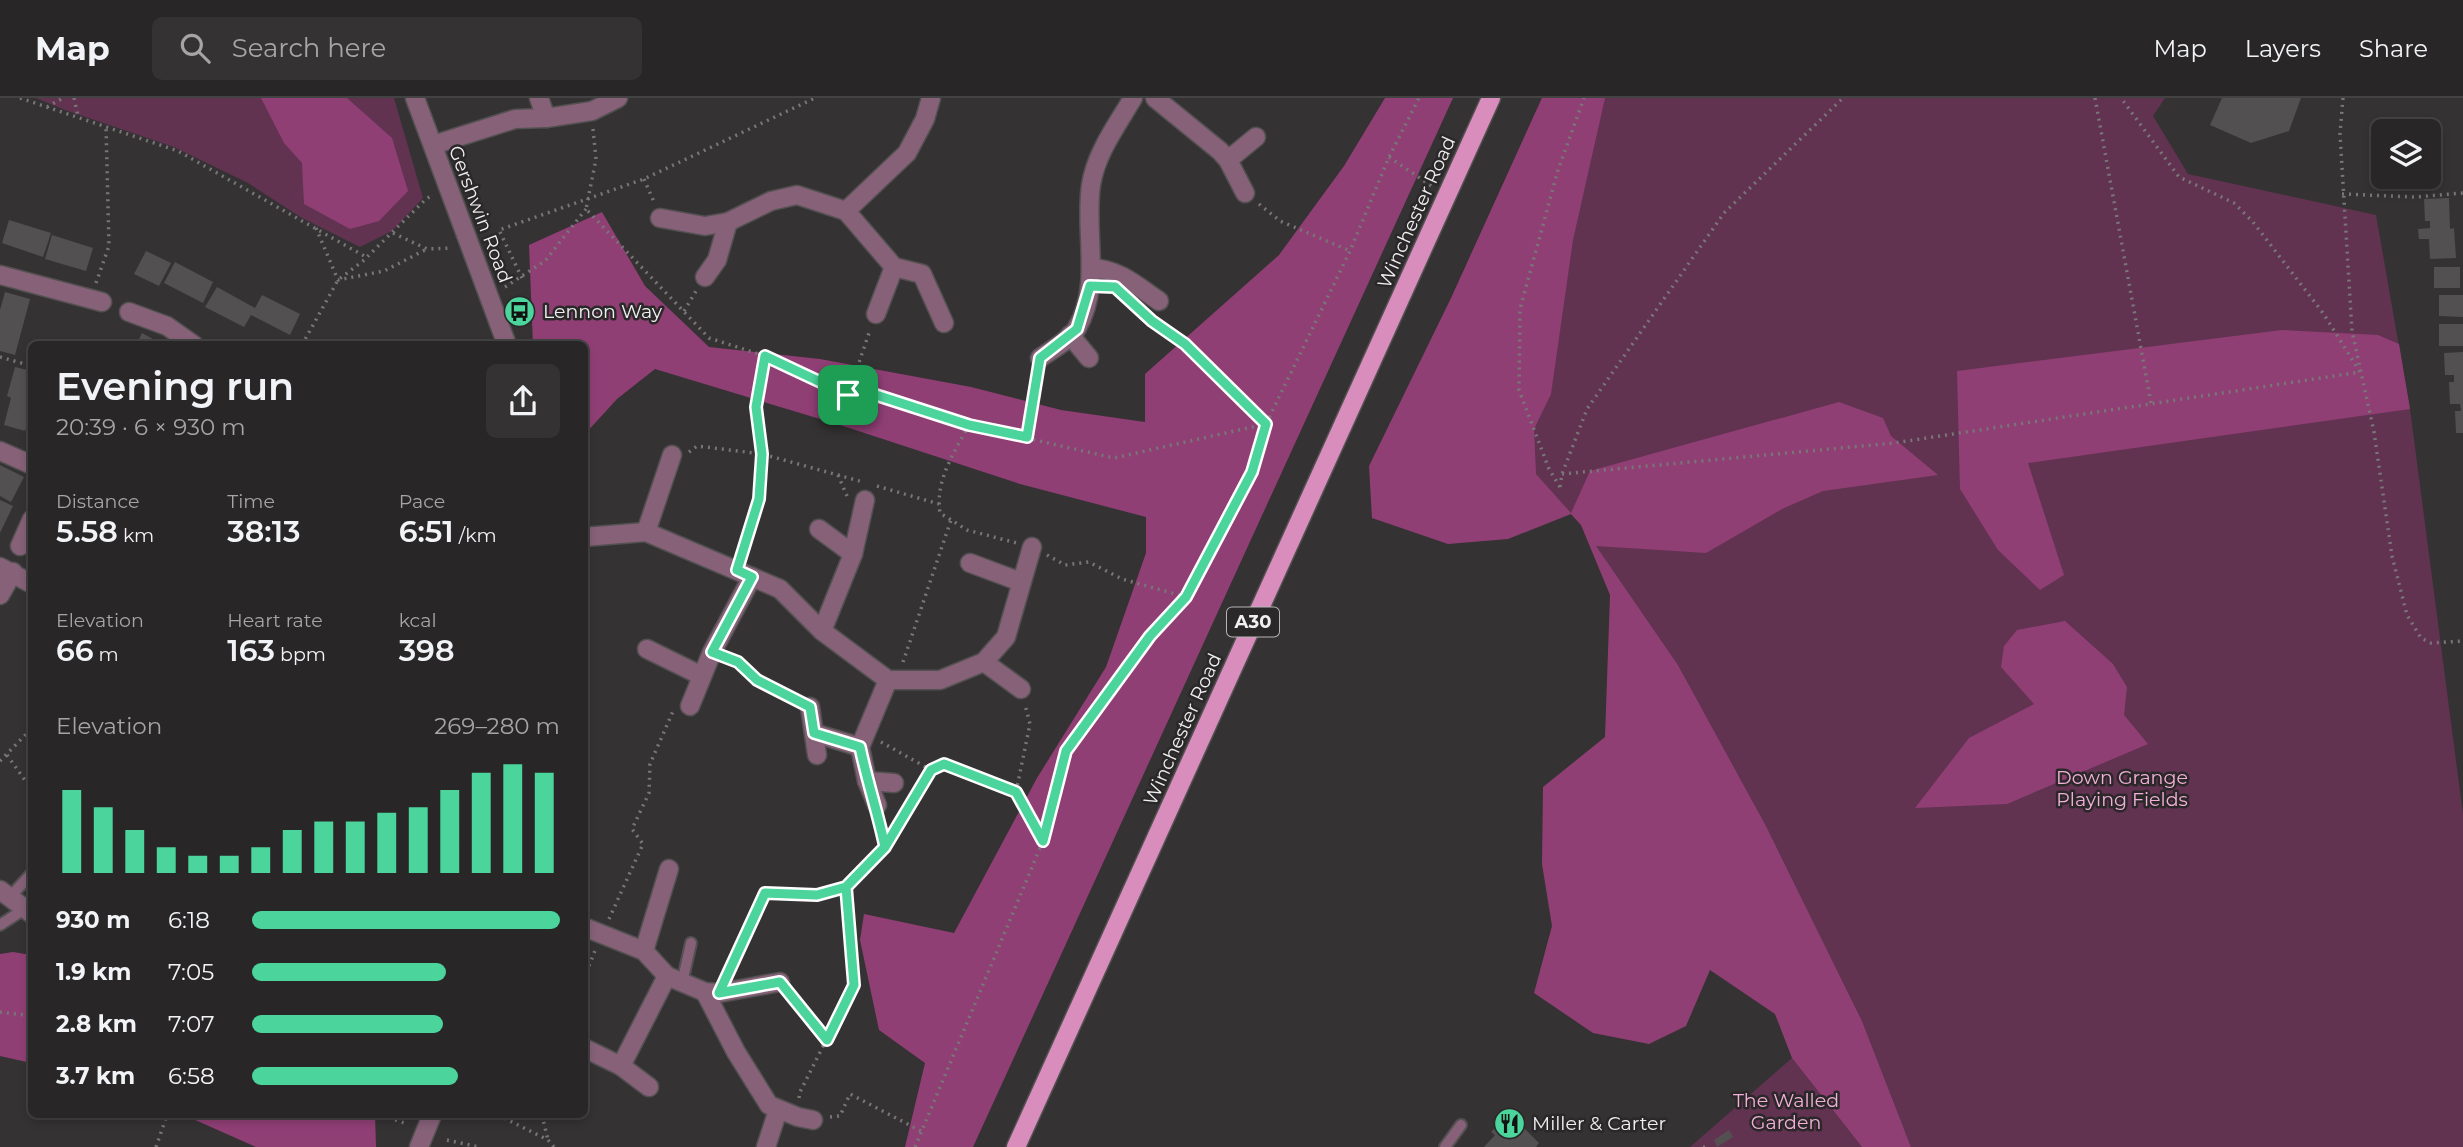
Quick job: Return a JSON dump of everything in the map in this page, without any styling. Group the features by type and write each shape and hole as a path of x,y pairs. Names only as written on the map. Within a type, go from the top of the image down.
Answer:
{"main road":[{"name":"Winchester Road","path":"1016,1147 1491,98"}],"street":[{"name":"Gershwin Road","path":"415,98 506,341"},
{"path":"540,98 546,118"},
{"path":"433,145 515,118 546,118 592,111 618,98"},
{"path":"846,211 907,153 925,119 930,98"},
{"path":"1040,358 1077,329 1090,286 1091,184 1110,134 1133,98"},
{"path":"1155,98 1228,160 1245,193"},
{"path":"1228,160 1256,137"},
{"path":"660,218 705,226 727,222 771,201 797,195 826,202 846,211 894,267 922,274 944,323"},
{"path":"705,277 717,260 727,222"},
{"path":"876,314 894,267"},
{"path":"1091,268 1107,268 1120,274 1159,301"},
{"path":"0,275 96,301"},
{"path":"129,312 167,326 188,341"},
{"path":"1070,335 1089,358"},
{"path":"0,451 28,464"},
{"path":"646,532 670,463"},
{"path":"822,631 853,554 868,489"},
{"path":"20,546 28,528"},
{"path":"819,529 853,554"},
{"path":"588,537 646,532 780,589 822,631 892,680 940,680 984,662 1006,637 1032,547"},
{"path":"970,563 1021,582"},
{"path":"0,595 6,570 28,582"},
{"path":"690,706 745,574"},
{"path":"647,649 702,676"},
{"path":"984,662 1021,689"},
{"path":"877,804 867,780 863,740 892,680"},
{"path":"810,707 817,755"},
{"path":"814,733 863,740"},
{"path":"867,780 894,783"},
{"path":"644,951 669,869"},
{"path":"5,893 28,910"},
{"path":"593,930 644,951 675,979 712,992 780,982"},
{"path":"621,1066 675,979"},
{"path":"712,992 736,1052 769,1105 805,1118"},
{"path":"588,1050 621,1066 649,1087"},
{"path":"766,1147 779,1110"},
{"path":"419,1147 431,1118"}],"lane":[{"path":"5,893 28,876"},
{"path":"0,925 28,911"},
{"path":"675,979 691,943"},
{"path":"1445,1147 1461,1125"}],"path":[{"path":"20,98 178,151 366,257"},
{"path":"47,107 63,98"},
{"path":"74,98 78,117"},
{"path":"522,278 499,230 644,178 816,98"},
{"path":"915,1147 1043,841 1066,751 1150,636 1186,597 1252,472 1266,424 1350,251 1389,157 1419,98"},
{"path":"1584,98 1558,170 1520,309 1519,390 1549,469 1560,487 1562,474 1587,409 1724,213 1843,98"},
{"path":"2095,98 2151,403"},
{"path":"2121,98 2179,177 2234,203 2253,222 2323,313 2360,372"},
{"path":"2343,98 2340,134 2342,194 2352,331 2374,432 2392,556 2407,615 2421,638 2431,643 2463,641"},
{"path":"505,287 545,261 586,209 596,159 592,111"},
{"path":"96,301 109,246 106,126"},
{"path":"1389,157 1446,196"},
{"path":"644,178 660,218"},
{"path":"1245,193 1280,221 1350,251"},
{"path":"2342,194 2414,197 2463,193"},
{"path":"304,341 338,280 393,233 426,199 435,194"},
{"path":"586,209 709,338 765,356 848,395 860,398 876,395 969,425 1114,458 1266,424"},
{"path":"316,228 338,280"},
{"path":"393,233 427,249"},
{"path":"338,280 384,271 427,249 452,248"},
{"path":"684,312 705,277"},
{"path":"1142,311 1185,344 1266,424"},
{"path":"848,395 876,314"},
{"path":"745,574 759,499 762,454 756,407 765,356"},
{"path":"0,357 28,365"},
{"path":"1027,437 1040,358"},
{"path":"1562,474 1894,443 2360,372"},
{"path":"969,425 942,482 940,513 967,530 1032,547 1065,565 1089,562 1122,579 1186,597"},
{"path":"670,463 697,446 762,454 868,489 939,504"},
{"path":"892,680 951,520"},
{"path":"712,652 738,662 757,680 810,707"},
{"path":"1016,792 1030,724 1021,689"},
{"path":"588,957 593,930 643,844 632,829 649,793 650,764 672,709 690,706"},
{"path":"0,761 28,732"},
{"path":"863,740 931,770"},
{"path":"7,755 28,784"},
{"path":"712,992 765,893 817,895 846,887 885,847 931,770 944,764 1016,792 1043,841"},
{"path":"877,804 885,847"},
{"path":"846,887 854,985 800,1092 805,1118 839,1116 850,1094 921,1131"},
{"path":"780,982 827,1040"},
{"path":"0,1012 28,1016"},
{"path":"156,1147 166,1118"},
{"path":"390,1118 407,1124"},
{"path":"504,1118 548,1140 554,1147"},
{"path":"543,1118 548,1140"},
{"path":"447,1140 479,1147"}],"green space":[{"path":"36,98 394,98 423,198 392,231 360,247 302,218 248,183 174,147"},
{"name":"Down Grange Playing Fields","path":"1542,98 2165,98 2153,116 2188,174 2376,215 2410,409 2463,814 2463,1147 1911,1147 1862,1021 1766,826 1678,665 1581,525 1536,474 1452,296"},
{"name":"The Walled Garden","path":"1792,1058 1862,1147 1690,1147"}],"shaded area":[{"path":"261,98 347,98 392,138 408,191 379,221 350,229 304,204 302,163 284,143"},
{"path":"1385,98 1453,98 973,1147 905,1147 925,1063 879,1030 860,940 864,914 954,933 1037,778 1106,667 1146,553 1146,517 1020,484 840,425 655,369 617,399 588,431 588,341 533,341 529,245 602,212 645,286 709,347 820,359 971,387 1061,410 1145,422 1145,374 1279,255 1344,166"},
{"path":"1542,98 1605,98 1573,240 1551,394 1534,429 1536,474 1571,513 1590,471 1839,402 1883,418 1891,436 1938,475 1823,491 1782,509 1706,553 1596,546 1678,665 1766,826 1862,1021 1911,1147 1862,1147 1792,1058 1775,1014 1710,970 1686,1026 1649,1044 1593,1033 1534,993 1552,926 1542,864 1543,787 1605,737 1610,595 1581,525 1571,514 1508,539 1448,544 1372,518 1369,466 1452,296"},
{"path":"2282,330 2378,335 2399,344 2410,409 2028,463 2064,575 2040,590 1998,550 1960,489 1957,371"},
{"path":"2065,621 2113,664 2127,687 2124,715 2148,744 2007,804 1915,808 1969,738 2034,704 2001,667 2004,646 2017,630"},
{"path":"13,952 28,954 28,1062 0,1056 0,954"},
{"path":"191,1118 375,1118 376,1147 256,1147"}],"building":[{"path":"2222,98 2301,98 2289,131 2251,143 2210,125"},
{"path":"2449,198 2450,229 2454,228 2456,258 2430,259 2429,239 2419,239 2418,229 2430,228 2430,221 2425,221 2424,199"},
{"path":"9,220 51,233 43,257 2,243"},
{"path":"52,235 93,248 86,271 45,259"},
{"path":"146,251 171,263 159,286 134,274"},
{"path":"175,262 213,282 203,303 164,283"},
{"path":"2434,267 2460,267 2460,288 2434,288"},
{"path":"217,287 255,308 262,295 300,314 290,335 251,315 244,327 205,307"},
{"path":"5,292 30,299 15,355 0,351 0,310"},
{"path":"2439,295 2463,295 2463,317 2439,316"},
{"path":"2439,324 2463,324 2463,346 2439,346"},
{"path":"142,333 157,341 138,341"},
{"path":"2463,352 2463,433 2456,433 2455,411 2461,411 2460,404 2450,404 2449,382 2454,382 2454,375 2445,375 2444,353"},
{"path":"15,367 28,370 28,422 25,431 4,425 11,398 7,396"},
{"path":"0,465 24,477 11,502 0,496"},
{"path":"0,500 13,506 0,533"},
{"name":"Miller & Carter","path":"1509,1113 1539,1143 1536,1147 1484,1147 1495,1135 1491,1132"},
{"path":"1729,1130 1733,1137 1717,1147 1714,1140"}],"place":[{"name":"Lennon Way","path":"520,311"},
{"name":"Miller & Carter","path":"1509,1123"}],"route":[{"path":"848,395 765,356 756,407 762,454 759,499 737,570 752,577 712,652 738,662 757,680 810,707 814,733 860,747 867,780 877,804 885,847 846,887 854,985 827,1040 780,982 719,993 765,893 817,895 846,887 885,847 931,770 944,764 1016,792 1043,841 1066,751 1150,636 1186,597 1252,472 1266,424 1185,344 1152,321 1115,287 1090,286 1077,329 1040,358 1027,437 969,425 876,395 860,398 848,395"}]}
